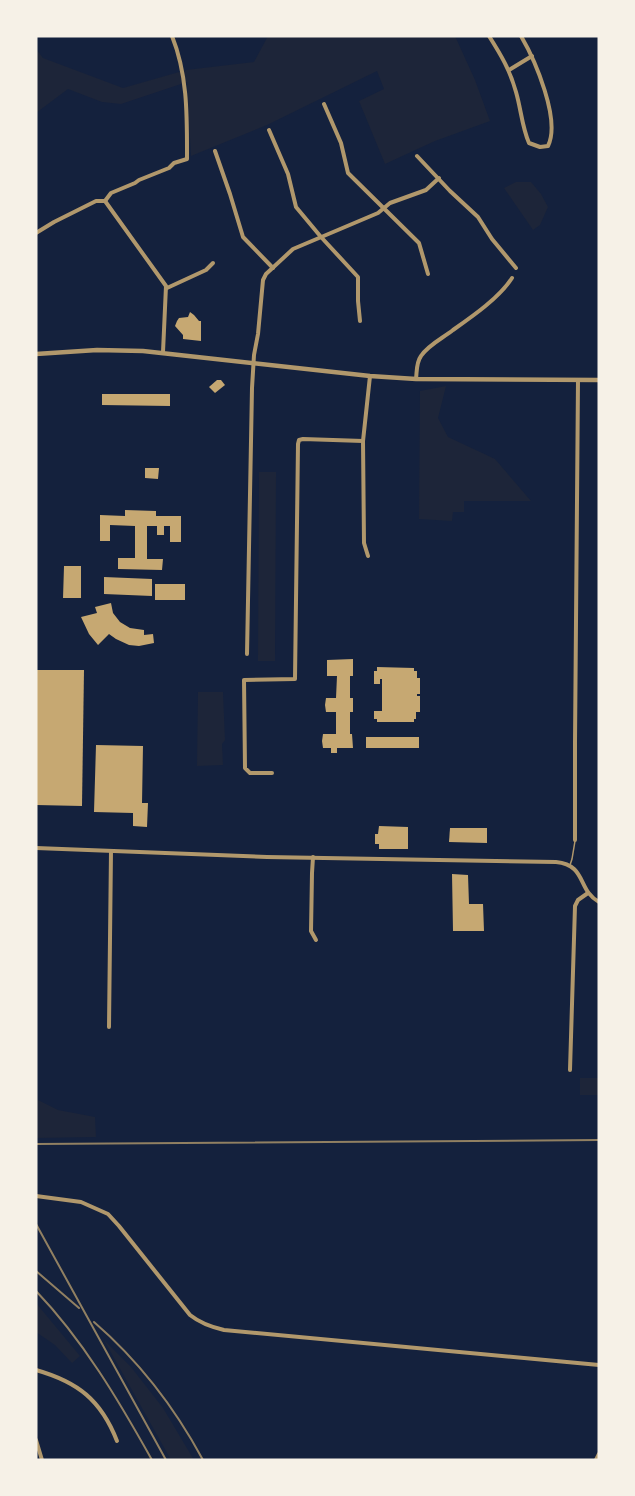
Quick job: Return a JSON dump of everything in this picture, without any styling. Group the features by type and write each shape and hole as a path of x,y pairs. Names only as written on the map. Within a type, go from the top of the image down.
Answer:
{"street":[{"path":"105,201 111,193 187,159 187,111 183,69 172,36"},
{"path":"489,36 509,70 529,143 540,147 548,146 552,139 549,109 540,75 521,36"},
{"path":"509,70 532,56"},
{"path":"324,104 340,143 348,173 419,243 428,274"},
{"path":"269,130 288,174 297,207 358,278 360,321"},
{"path":"215,151 243,237 273,268"},
{"path":"417,156 450,192 478,217 492,239 516,268"},
{"path":"247,654 250,424 253,363 263,280 266,274 293,249 378,213 390,203 426,190 439,178"},
{"path":"36,233 96,201 105,201"},
{"path":"105,201 164,281 166,288 163,352"},
{"path":"166,288 207,270 213,263"},
{"path":"416,379 419,359 426,350 505,289 512,278"},
{"path":"36,354 97,350 163,352 370,376 416,379 599,380"},
{"path":"368,556 364,543 363,441 370,376"},
{"path":"575,840 578,380"},
{"path":"272,773 250,773 245,768 244,680 295,679 299,440 363,441"},
{"path":"36,848 267,857 564,863 577,872 588,893 599,902"},
{"path":"109,1027 111,851"},
{"path":"313,857 311,931 316,940"},
{"path":"570,1070 575,906 578,900 588,893"},
{"path":"36,1196 81,1202 108,1214 190,1315 209,1326 234,1331 599,1365"},
{"path":"36,1370 58,1378 89,1396 104,1414 117,1441"},
{"path":"36,1440 42,1460"},
{"path":"596,1460 599,1454"}],"lane":[{"path":"570,865 575,840"}],"shaded area":[{"path":"268,36 455,36 490,121 435,141 385,164 359,101 384,89 377,71 267,125 191,156 187,82 121,104 102,102 68,89 36,113 36,49 43,58 123,88 186,70 254,62"},
{"path":"516,182 531,182 548,207 540,225 533,230 504,188"},
{"path":"446,386 438,418 448,437 495,459 531,501 464,501 464,512 453,512 452,521 419,519 420,391"},
{"path":"259,472 276,472 275,661 258,661"},
{"path":"198,692 223,692 225,740 222,744 223,765 197,766"},
{"path":"580,1078 599,1078 599,1095 580,1095"},
{"path":"36,1099 58,1110 95,1117 96,1137 36,1138"},
{"path":"36,1303 80,1356 72,1363 55,1345 36,1332"},
{"path":"104,1340 131,1367 163,1408 194,1460 171,1460"}],"building":[{"path":"190,312 201,321 201,341 183,339 183,335 175,326 179,318 188,317"},
{"path":"217,380 221,380 225,385 215,393 209,387"},
{"path":"102,394 170,394 170,406 102,405"},
{"path":"145,468 159,468 158,479 145,478"},
{"path":"125,510 156,511 156,516 181,516 181,542 170,542 170,526 164,526 164,535 157,535 157,526 147,526 147,559 163,559 162,570 118,569 118,558 135,558 135,526 110,525 110,541 100,541 100,515 125,516"},
{"path":"64,566 81,566 81,598 63,598"},
{"path":"104,577 152,579 152,596 104,594"},
{"path":"155,584 185,584 185,600 155,600"},
{"path":"111,603 113,613 120,622 130,628 144,630 144,635 153,634 154,643 129,645 109,634 98,645 89,634 81,617 97,613 95,607"},
{"path":"353,659 353,676 350,676 350,698 353,698 353,712 350,712 350,734 352,734 353,748 337,748 337,753 331,753 331,748 323,748 322,741 323,734 336,734 336,712 326,712 325,705 326,698 336,698 337,676 327,676 327,660"},
{"path":"377,667 414,668 414,671 417,671 417,678 420,678 420,694 417,696 420,696 420,712 416,712 414,722 377,722 377,719 374,719 374,711 382,711 382,679 380,679 380,684 374,684 374,671 377,671"},
{"path":"36,670 84,670 82,806 36,805"},
{"path":"366,737 419,737 419,748 366,748"},
{"path":"96,745 143,746 142,803 148,803 147,827 133,826 133,813 94,812"},
{"path":"379,826 408,827 408,849 379,849 379,844 375,844 375,834 378,834"},
{"path":"450,828 487,828 487,843 449,842"},
{"path":"452,874 468,875 469,904 483,904 484,931 453,931"}],"railway":[{"path":"36,1144 599,1140"},
{"path":"36,1224 166,1460"},
{"path":"36,1271 79,1308"},
{"path":"36,1291 85,1350 152,1460"},
{"path":"94,1322 155,1386 203,1460"}]}
